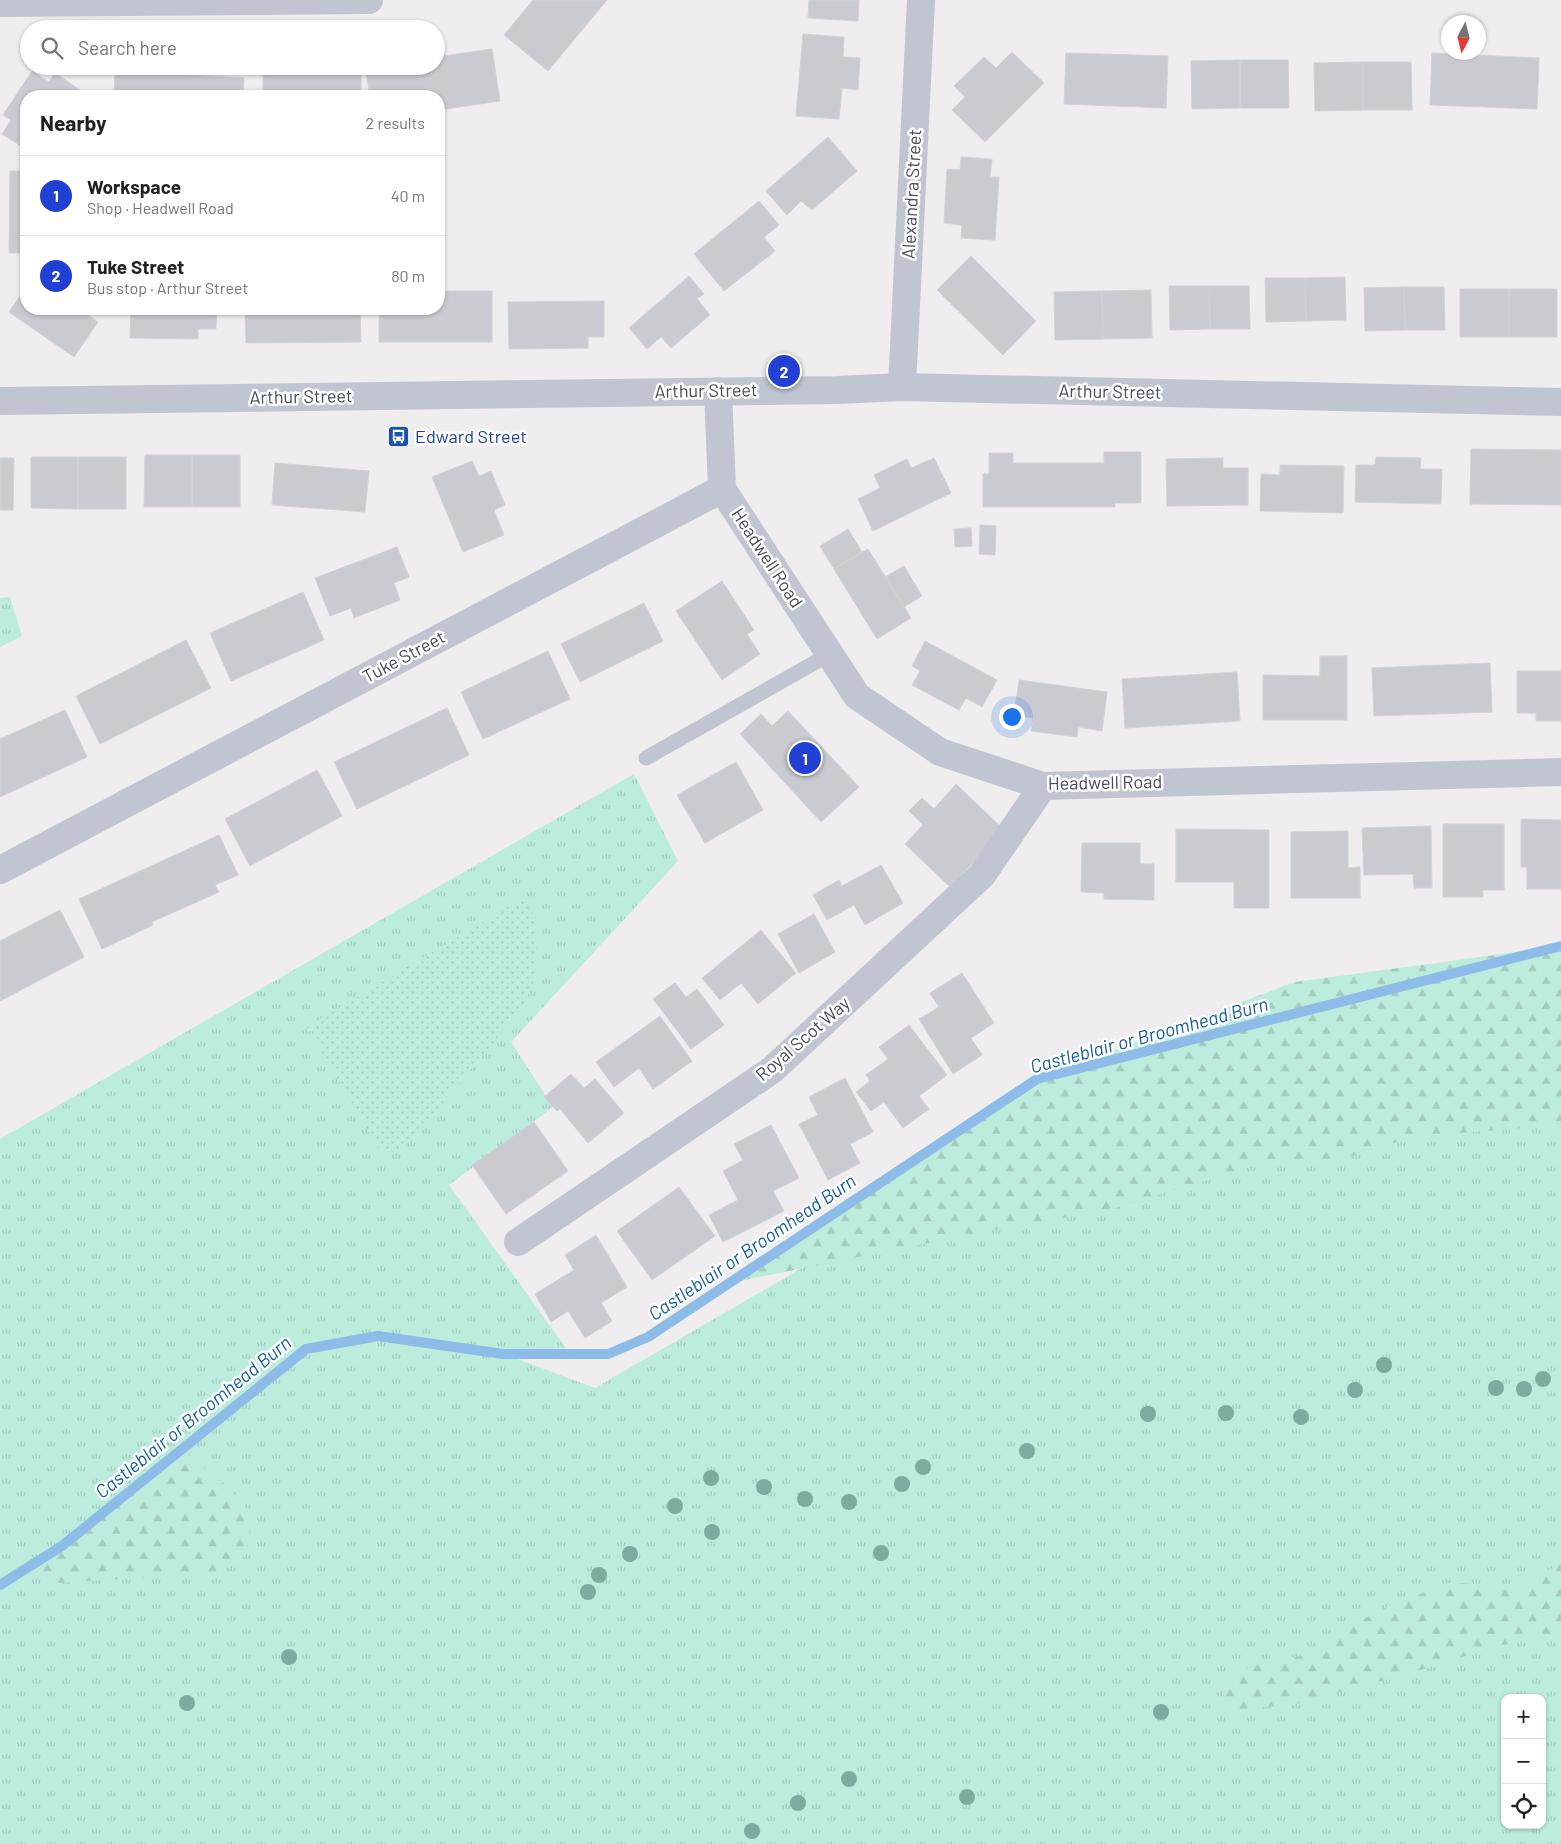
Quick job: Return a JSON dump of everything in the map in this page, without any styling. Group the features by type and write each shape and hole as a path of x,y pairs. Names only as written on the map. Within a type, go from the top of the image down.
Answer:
{"street":[{"path":"0,3 369,0"},
{"name":"Alexandra Street","path":"902,387 921,0"},
{"name":"Arthur Street","path":"0,401 902,387 1561,402"},
{"path":"718,391 722,490"},
{"name":"Headwell Road","path":"722,490 857,696 940,752 1043,786 1561,772"},
{"name":"Tuke Street","path":"0,870 722,490"},
{"name":"Royal Scot Way","path":"518,1242 772,1070 982,875 1043,786"}],"lane":[{"path":"646,758 830,654"}],"green space":[{"path":"10,597 22,636 0,647 0,598"},
{"path":"634,774 678,861 511,1042 553,1107 449,1185 570,1354 504,1354 595,1388 1295,982 1561,963 1561,1844 0,1844 0,1139"},
{"path":"524,897 535,918 537,947 534,981 521,1010 404,1148 392,1152 379,1149 307,1027"},
{"path":"1561,946 1561,1121 1536,1127 1413,1137 1326,1164 1265,1162 1109,1210 992,1230 730,1283 1037,1079 1295,982"},
{"path":"181,1449 228,1487 250,1512 249,1553 218,1573 57,1583 26,1569 62,1546"},
{"path":"1561,1563 1561,1633 1498,1646 1411,1673 1291,1705 1228,1710 1222,1686 1255,1663 1302,1656 1352,1625 1389,1606 1449,1583 1522,1585"}],"building":[{"path":"533,0 607,0 548,71 504,35"},
{"path":"809,0 859,0 858,21 808,18"},
{"path":"803,34 844,37 843,57 860,58 858,90 842,88 839,119 796,116"},
{"path":"492,49 500,101 445,109 445,90 369,90 366,75 445,75 445,56"},
{"path":"1012,52 1044,83 985,142 952,110 965,97 954,86 984,57 996,68"},
{"path":"1066,53 1168,56 1166,108 1064,104"},
{"path":"1432,53 1441,53 1441,60 1486,60 1486,56 1539,58 1537,109 1430,105"},
{"path":"1240,60 1288,60 1289,108 1240,108"},
{"path":"1240,60 1240,108 1192,109 1191,61"},
{"path":"1363,62 1363,110 1315,111 1314,63"},
{"path":"1363,62 1411,62 1412,110 1363,110"},
{"path":"29,75 38,75 49,82 54,75 58,75 80,90 20,90 20,145 2,134 11,120 3,115"},
{"path":"115,75 189,75 244,78 243,90 114,90"},
{"path":"263,75 361,75 361,90 263,90"},
{"path":"828,137 857,171 812,210 801,201 787,215 766,191"},
{"path":"961,157 992,159 990,177 999,177 995,240 961,238 962,225 944,223 947,169 960,170"},
{"path":"10,171 20,171 20,253 9,253"},
{"path":"759,201 779,225 764,237 775,251 724,291 694,254"},
{"path":"971,256 1036,321 1003,355 937,290"},
{"path":"689,276 704,294 697,299 710,315 671,348 661,337 647,349 629,328"},
{"path":"1345,277 1346,320 1306,321 1305,278"},
{"path":"1265,278 1305,278 1306,321 1266,322"},
{"path":"1169,286 1209,286 1210,329 1170,330"},
{"path":"1209,286 1249,286 1250,329 1210,329"},
{"path":"1404,287 1444,287 1445,330 1405,330"},
{"path":"1404,287 1405,330 1365,331 1364,288"},
{"path":"1460,289 1509,289 1509,337 1460,337"},
{"path":"1509,289 1557,289 1557,337 1509,337"},
{"path":"1151,290 1152,338 1103,339 1102,291"},
{"path":"445,291 492,291 492,342 379,342 379,315 445,315"},
{"path":"1102,291 1103,339 1055,340 1054,292"},
{"path":"20,296 20,315 88,315 98,322 74,357 9,312"},
{"path":"604,301 604,337 588,337 588,348 509,349 508,302"},
{"path":"131,315 217,315 216,329 198,329 198,339 130,338"},
{"path":"245,315 360,315 361,342 246,343"},
{"path":"1471,449 1561,450 1561,505 1470,504"},
{"path":"1104,452 1141,452 1141,503 1115,503 1115,507 983,507 983,474 989,474 989,453 1013,453 1013,463 1104,463"},
{"path":"145,455 192,455 192,507 144,507"},
{"path":"192,455 240,455 240,507 192,507"},
{"path":"31,457 78,457 78,509 31,508"},
{"path":"78,457 126,457 126,509 78,509"},
{"path":"1376,457 1421,458 1420,469 1442,469 1441,504 1355,502 1356,465 1375,465"},
{"path":"0,458 14,458 13,510 0,510"},
{"path":"934,458 951,493 873,531 858,499 880,488 874,475 907,459 911,468"},
{"path":"1223,458 1223,468 1248,468 1248,505 1167,506 1166,459"},
{"path":"472,461 479,476 491,471 505,505 494,510 504,535 463,552 432,477"},
{"path":"275,463 369,471 365,512 272,505"},
{"path":"1280,465 1344,466 1343,513 1260,511 1261,474 1280,475"},
{"path":"980,525 996,526 995,555 979,554"},
{"path":"971,528 972,546 955,547 954,529"},
{"path":"848,529 862,552 834,569 820,546"},
{"path":"397,547 409,577 394,583 400,600 354,618 351,608 330,616 315,578"},
{"path":"868,549 911,618 877,639 834,569"},
{"path":"904,566 922,596 904,607 885,577"},
{"path":"722,581 754,630 747,634 760,654 722,680 676,611"},
{"path":"303,592 324,640 231,681 210,633"},
{"path":"644,603 663,641 580,682 561,644"},
{"path":"186,640 211,688 100,744 76,696"},
{"path":"925,641 997,680 982,707 966,698 959,710 912,685 920,671 912,666"},
{"path":"548,651 570,699 483,739 461,692"},
{"path":"1320,656 1347,656 1347,720 1263,720 1263,675 1320,676"},
{"path":"1490,663 1492,712 1374,716 1372,668"},
{"path":"1517,671 1561,671 1561,721 1536,721 1536,713 1517,713"},
{"path":"1237,672 1240,721 1125,728 1122,679"},
{"path":"1019,680 1107,692 1102,731 1078,727 1077,737 1031,731 1033,718 1014,715"},
{"path":"447,708 469,755 357,809 334,762"},
{"path":"65,710 87,757 0,797 0,739"},
{"path":"788,711 859,787 821,822 740,734 761,714 772,726"},
{"path":"736,762 763,810 705,843 677,795"},
{"path":"317,770 342,816 250,866 225,819"},
{"path":"956,784 1004,830 950,887 905,844 923,825 909,811 922,798 934,809"},
{"path":"1521,819 1561,820 1561,889 1527,889 1527,867 1521,867"},
{"path":"1443,824 1504,824 1504,890 1483,890 1483,897 1443,897"},
{"path":"1431,826 1432,888 1414,888 1413,874 1364,875 1362,828"},
{"path":"1176,829 1269,830 1269,908 1234,908 1234,882 1176,882"},
{"path":"1348,831 1348,868 1360,867 1360,898 1291,898 1291,832"},
{"path":"219,835 238,875 215,885 219,892 152,922 153,925 102,949 79,899"},
{"path":"1082,843 1140,843 1140,864 1154,864 1154,900 1104,899 1104,893 1081,892"},
{"path":"881,865 903,903 865,925 854,905 827,920 813,895 839,880 842,886"},
{"path":"60,910 84,957 0,1001 0,941"},
{"path":"814,914 835,952 799,973 778,934"},
{"path":"761,930 796,973 758,1004 741,983 720,1000 702,978"},
{"path":"962,973 994,1023 971,1038 982,1055 953,1074 919,1019 939,1007 930,993"},
{"path":"675,983 686,997 697,989 724,1025 691,1049 653,999"},
{"path":"660,1016 692,1061 653,1089 639,1068 614,1087 596,1062"},
{"path":"909,1025 947,1075 919,1096 929,1109 903,1128 884,1102 871,1111 856,1092 870,1081 866,1075 888,1059 879,1047"},
{"path":"571,1074 584,1088 595,1079 624,1113 588,1143 560,1109 557,1111 544,1097"},
{"path":"845,1078 873,1132 850,1144 860,1163 828,1180 799,1124 818,1115 809,1097"},
{"path":"534,1122 568,1171 506,1214 472,1165"},
{"path":"771,1125 799,1178 773,1191 784,1211 723,1242 709,1215 738,1200 723,1171 743,1160 734,1144"},
{"path":"679,1187 715,1236 652,1280 617,1231"},
{"path":"596,1235 627,1287 601,1303 612,1321 585,1338 568,1311 551,1322 535,1294 574,1270 565,1255"}],"waterway":[{"name":"Castleblair or Broomhead Burn","path":"0,1585 62,1546 306,1349 378,1336 503,1354 608,1354 648,1337 1037,1079 1561,946"}],"place":[{"name":"Tuke Street","path":"784,371"},
{"name":"Edward Street","path":"399,437"},
{"name":"Workspace","path":"805,758"}]}
